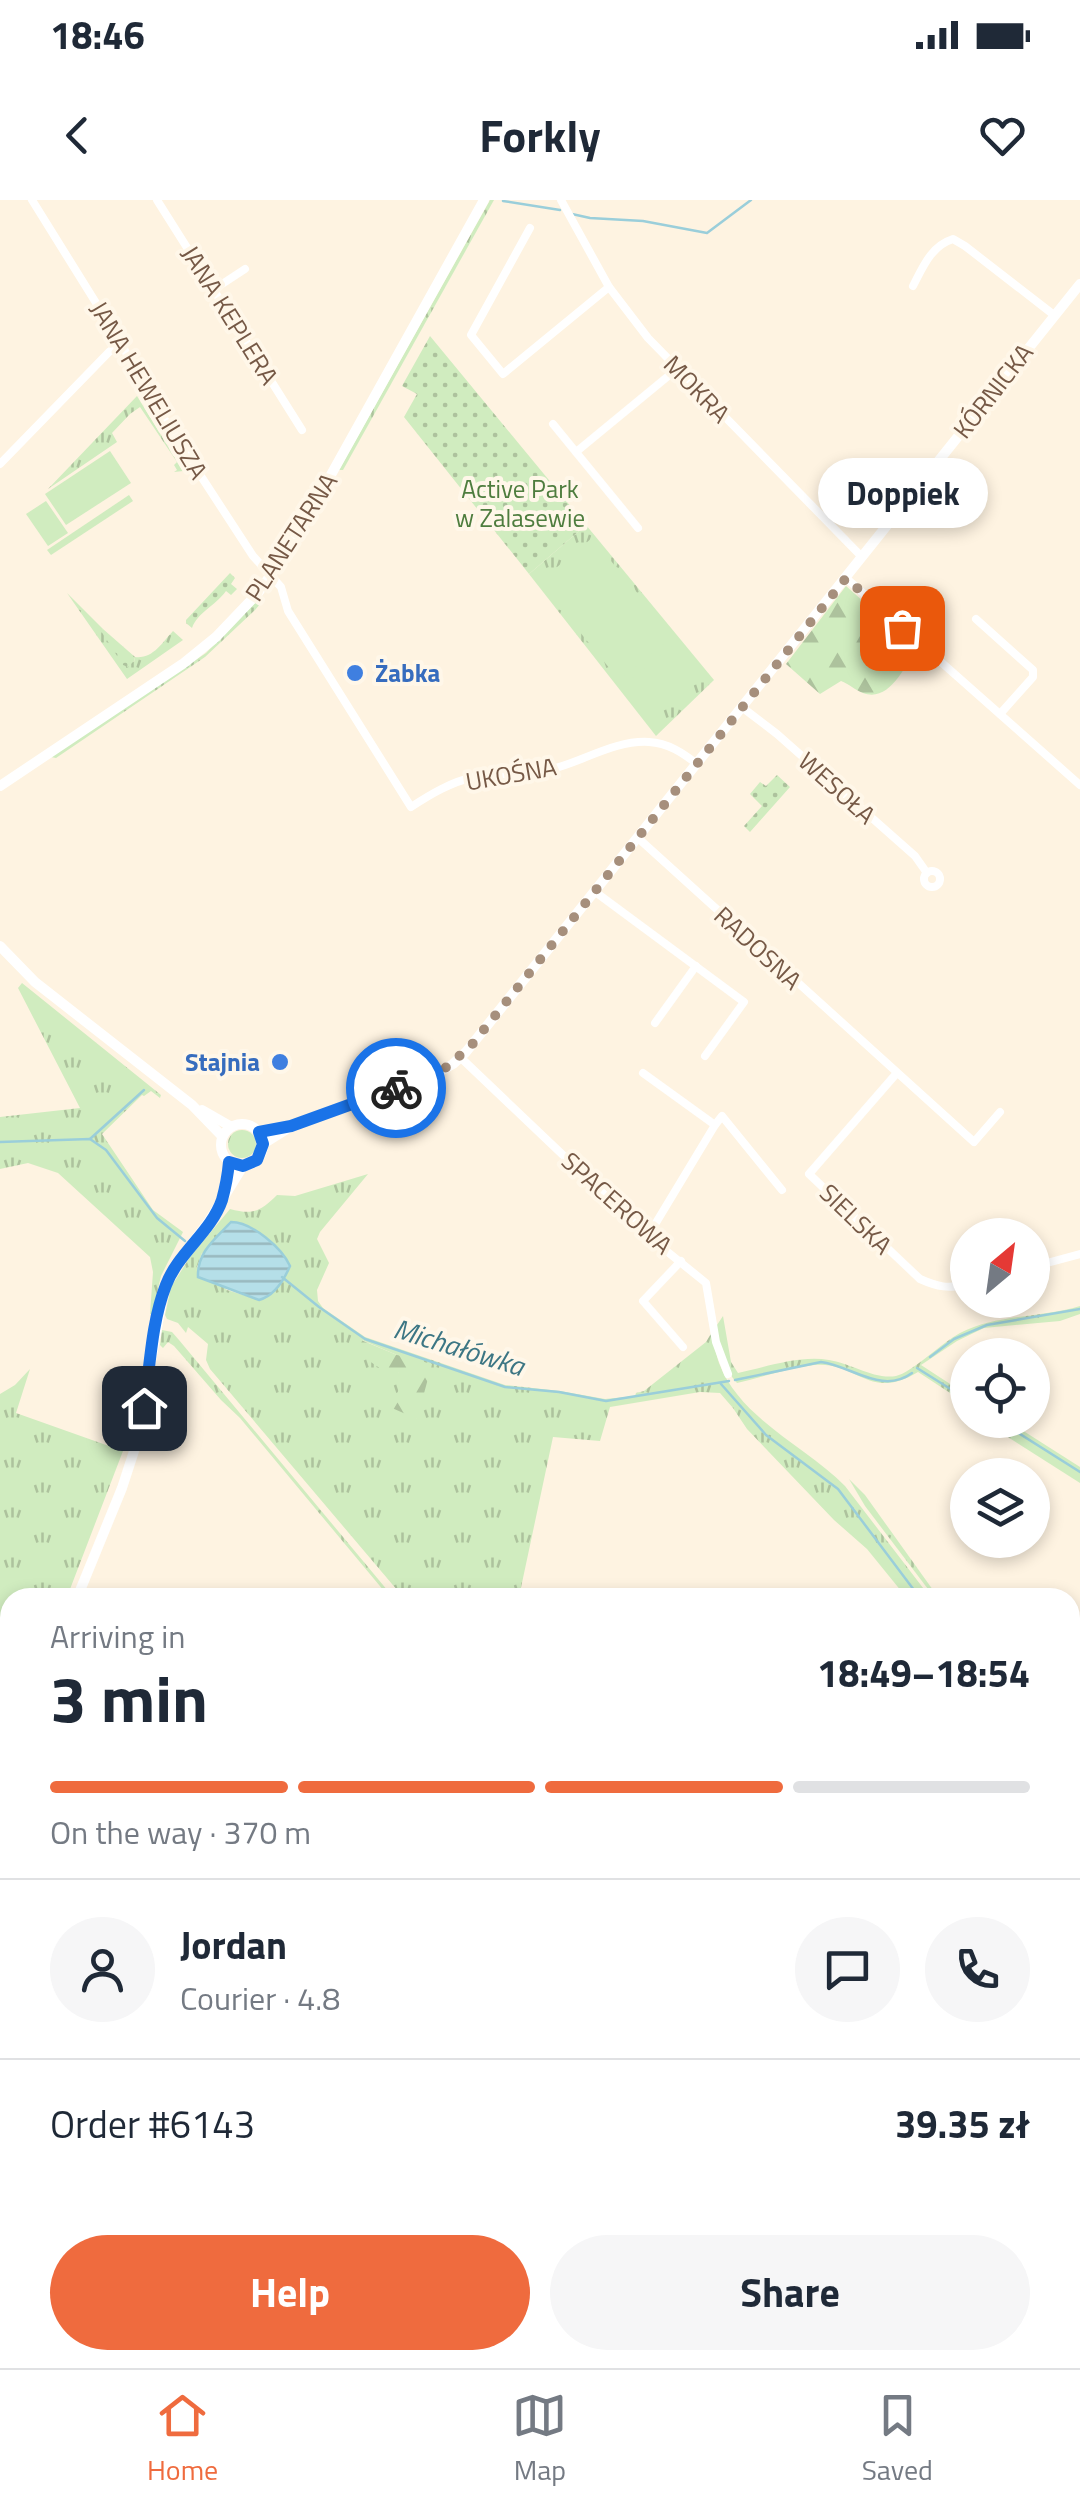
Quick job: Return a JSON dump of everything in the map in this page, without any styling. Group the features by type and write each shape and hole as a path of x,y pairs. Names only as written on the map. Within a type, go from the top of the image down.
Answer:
{"street":[{"name":"JANA HEWELIUSZA","path":"32,200 195,468 271,577"},
{"name":"JANA KEPLERA","path":"157,200 302,430"},
{"name":"PLANETARNA","path":"0,786 195,655 240,614 271,577 484,200"},
{"name":"MOKRA","path":"560,200 609,287 657,348 862,557"},
{"path":"530,228 471,336 504,374 609,287"},
{"path":"913,286 930,255 942,242 952,240 1054,315"},
{"path":"213,290 246,270"},
{"name":"KÓRNICKA","path":"259,1132 291,1126 432,1076 460,1057 1080,284"},
{"path":"0,464 121,343"},
{"path":"576,452 678,368"},
{"path":"552,424 638,528"},
{"name":"UKOŚNA","path":"271,577 281,588 288,611 411,806 462,780 552,769 633,742 666,745 697,764"},
{"path":"846,578 1080,786"},
{"path":"976,619 1032,670 1033,677 1000,714"},
{"name":"WESOŁA","path":"743,708 914,856 926,873"},
{"name":"RADOSNA","path":"638,838 974,1142 1000,1112"},
{"path":"594,891 744,1002 705,1056"},
{"path":"0,946 52,996 192,1106 222,1136"},
{"path":"655,1023 696,966"},
{"name":"SPACEROWA","path":"460,1057 648,1236 706,1283 716,1342 728,1374"},
{"path":"643,1074 715,1125"},
{"name":"SIELSKA","path":"896,1074 809,1174 920,1279 950,1288"},
{"path":"192,1106 230,1126"},
{"path":"648,1236 722,1116 782,1190"},
{"path":"81,1588 130,1463 144,1408 164,1289 243,1166 257,1160 263,1144 259,1132 248,1124 236,1124 222,1136 221,1150 229,1162 243,1166"},
{"name":"KÓRNICKA","path":"263,1144 291,1126"},
{"path":"222,1200 229,1162"},
{"path":"1050,1262 1080,1254"},
{"path":"681,1261 643,1301 683,1347"}],"green space":[{"path":"490,200 494,200 343,470 339,470"},
{"name":"Active Park w Zalasewie","path":"430,336 586,525 529,574 404,417 417,394 402,386"},
{"path":"137,396 183,471 174,472 177,462 140,407 112,433 117,442 48,489"},
{"path":"110,451 131,483 66,525 45,494"},
{"path":"129,495 133,501 51,555 47,550"},
{"path":"46,501 68,533 48,546 26,514"},
{"path":"586,525 714,680 656,736 529,574"},
{"path":"592,538 673,636 619,680 539,582"},
{"path":"230,573 235,578 231,584 237,589 231,595 226,591 192,628 186,620"},
{"path":"846,586 916,648 896,681 881,693 863,693 841,681 820,694 786,664"},
{"path":"67,593 134,662 135,657 157,649 173,631 183,640 127,679"},
{"path":"260,598 255,610 205,657 56,758 51,757 206,653"},
{"path":"103,629 135,657 128,667 123,665"},
{"path":"677,642 705,676 651,720 623,686"},
{"path":"777,775 790,787 750,832 744,826 762,806 750,794 760,782 766,786"},
{"path":"22,983 161,1095 160,1098 151,1091 142,1095 102,1134 153,1210 183,1232 161,1276 152,1314 150,1257 58,1173 28,1163 0,1169 0,1117 80,1108 18,988"},
{"path":"242,1130 252,1134 256,1144 252,1154 242,1158 232,1154 228,1144 232,1134"},
{"path":"368,1174 317,1239 329,1263 317,1290 318,1301 365,1337 505,1385 605,1399 635,1396 706,1342 712,1332 719,1363 742,1400 845,1486 923,1588 899,1588 867,1549 747,1429 720,1393 700,1392 610,1407 600,1441 553,1437 521,1588 395,1588 210,1369 206,1360 208,1344 188,1327 186,1333 165,1315 171,1287 230,1209 250,1212 277,1195 295,1196","holes":["202,1253 286,1275 274,1291 259,1300 227,1290 197,1267","362,1340 397,1355 417,1419 398,1371"]},
{"path":"1080,1306 1080,1314 1060,1321 984,1328 963,1338 952,1338 1004,1319 1050,1318 1050,1313"},
{"path":"723,1316 731,1362 738,1373 783,1362 818,1359 888,1377 902,1374 950,1339 950,1346 921,1365 950,1384 950,1393 918,1372 887,1383 829,1365 785,1370 737,1383 726,1364 715,1328"},
{"path":"162,1330 172,1332 386,1588 382,1588 240,1418 174,1346 168,1342 163,1348"},
{"path":"361,1340 432,1364 417,1419 392,1408 401,1383 398,1372 387,1373 356,1352"},
{"path":"30,1369 16,1413 123,1451 70,1588 0,1588 0,1394"},
{"path":"1009,1438 1034,1438 1080,1467 1080,1483 1050,1464 1050,1458 1041,1458"},
{"path":"849,1479 865,1495 932,1588 927,1588"}],"water":[{"path":"231,1222 248,1226 265,1237 290,1266 278,1287 259,1300 198,1277 204,1253"}],"waterway":[{"path":"572,214 707,233 751,200"},
{"path":"503,201 560,210"},
{"path":"90,1139 144,1090"},
{"name":"Michałówka","path":"0,1142 90,1139 106,1150 157,1218 185,1241"},
{"name":"Michałówka","path":"282,1277 365,1339 505,1387 606,1401 729,1381"},
{"name":"Michałówka","path":"930,1357 954,1339 987,1325 1080,1309"},
{"name":"Michałówka","path":"735,1380 821,1362 878,1380 901,1379 912,1373"},
{"path":"917,1368 950,1389"},
{"path":"721,1384 766,1435 838,1489 912,1588"},
{"path":"1026,1438 1080,1472"}],"way so far":[{"path":"396,1088 432,1076 453,1064 470,1047 846,578 902,628"}],"place":[{"name":"Doppiek","path":"902,628"},
{"name":"Żabka","path":"355,673"},
{"name":"Stajnia","path":"280,1062"}],"route":[{"path":"144,1408 164,1289 176,1264 222,1200 229,1162 243,1166 257,1160 263,1144 259,1132 291,1126 396,1088"}]}
